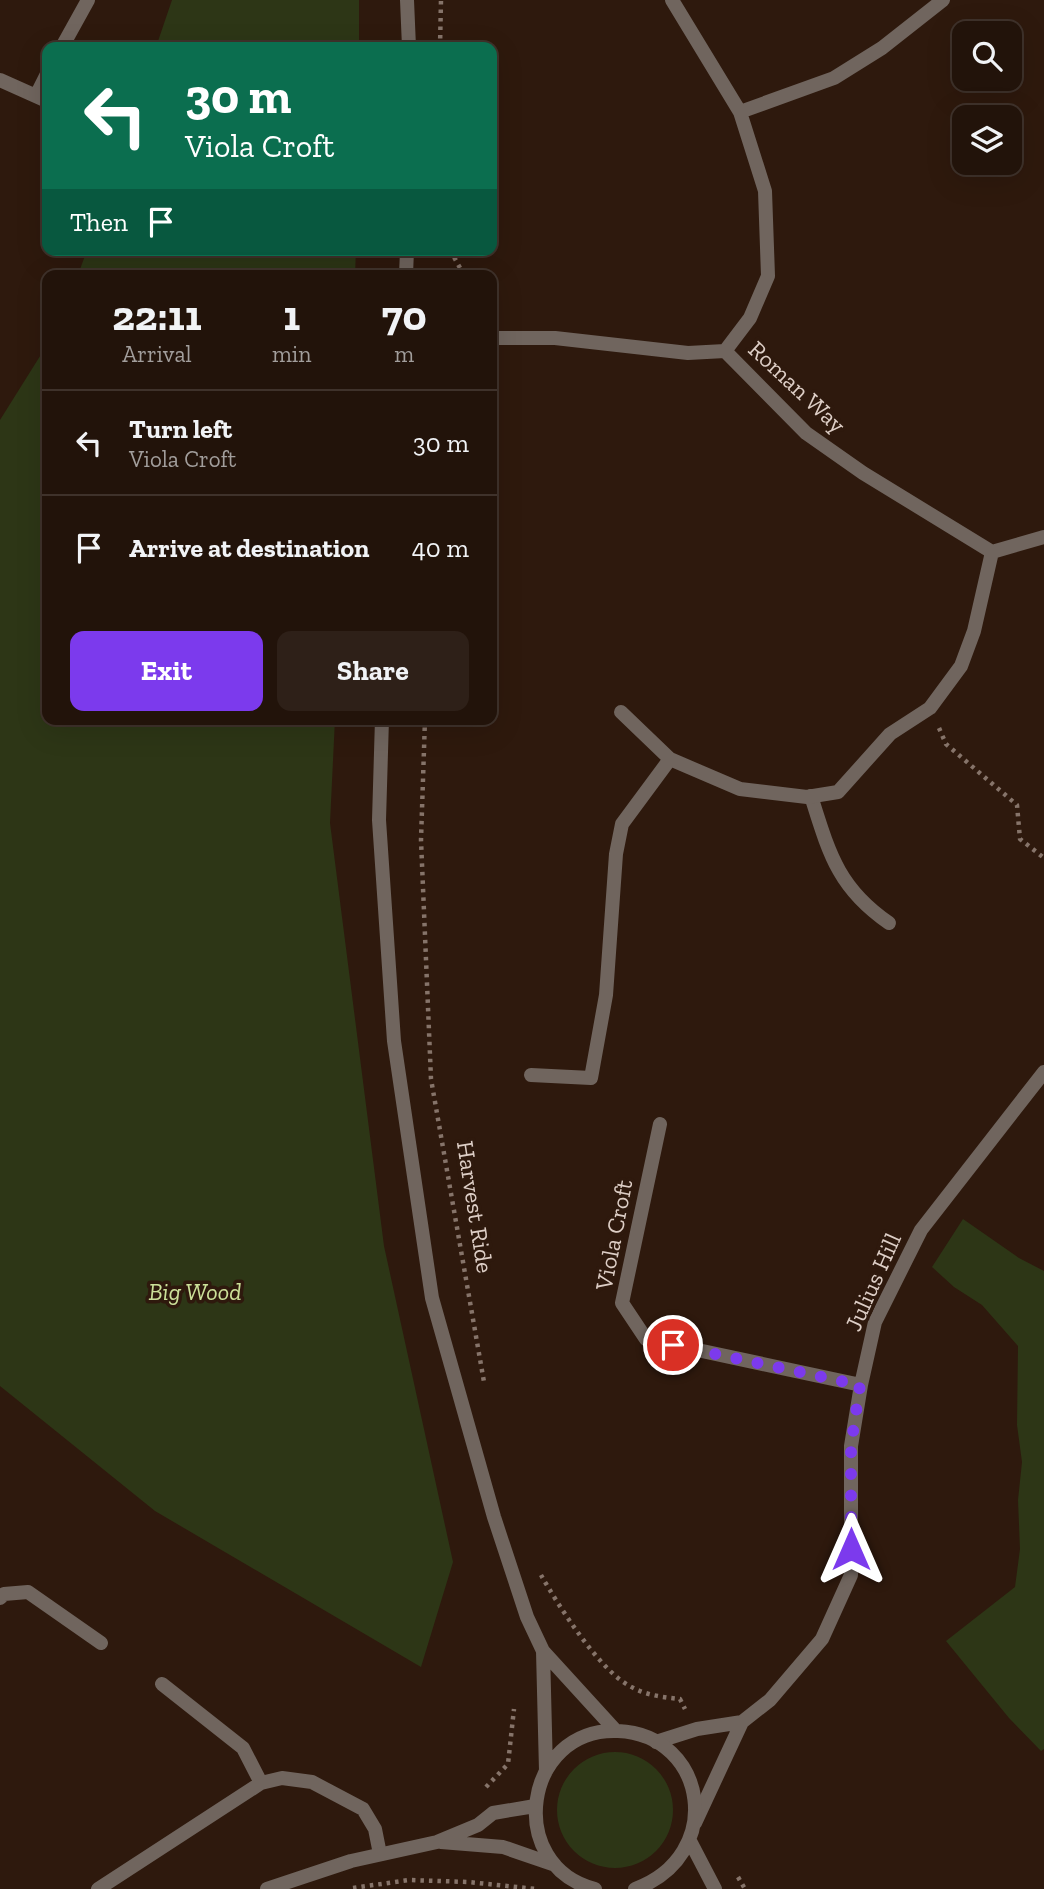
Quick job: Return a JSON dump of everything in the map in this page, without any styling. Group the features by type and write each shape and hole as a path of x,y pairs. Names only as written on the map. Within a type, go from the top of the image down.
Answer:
{"street":[{"path":"65,42 88,0"},
{"path":"407,0 409,42"},
{"path":"672,0 740,112 765,191 768,276 750,318 725,351"},
{"path":"740,112 834,78 882,47 943,0"},
{"path":"0,80 41,98"},
{"name":"Roman Way","path":"497,338 555,338 688,353 725,351 806,433 863,472 992,552"},
{"path":"621,712 670,759 740,789 811,796 838,792 890,734 930,708 961,666 974,631 992,552 1044,537"},
{"path":"382,725 379,820 394,1041 432,1298 494,1517 527,1617 543,1651 617,1731"},
{"path":"531,1075 591,1078 606,995 616,854 622,824 670,759"},
{"path":"811,796 840,875 866,907 889,923"},
{"name":"Julius Hill","path":"695,1823 742,1722 770,1700 822,1639 851,1575 851,1446 860,1385 875,1322 921,1230 1044,1072"},
{"name":"Viola Croft","path":"660,1124 622,1303 646,1339 860,1385"},
{"path":"0,1598 4,1594 28,1592 101,1643"},
{"path":"543,1651 546,1770"},
{"path":"162,1684 243,1748 261,1783"},
{"name":"Julius Hill","path":"656,1742 697,1730 742,1722"},
{"path":"555,1865 539,1837 535,1806 538,1788 546,1770 559,1754 576,1741 595,1733 617,1731 637,1734 656,1742 674,1757 688,1777 695,1799 695,1823 690,1841 677,1863 658,1879 637,1889"},
{"path":"98,1889 261,1783 282,1778 312,1782 363,1809 375,1829 380,1854"},
{"path":"267,1889 380,1854 437,1842 478,1825 494,1813 535,1806"},
{"path":"690,1841 715,1889"},
{"path":"437,1842 503,1847 555,1865 572,1879 596,1889"}],"path":[{"path":"440,42 441,0"},
{"path":"930,708 946,744 1017,805 1020,839 1044,858"},
{"name":"Harvest Ride","path":"425,725 421,840 431,1079 484,1385"},
{"path":"537,1569 565,1616 626,1685 650,1696 680,1699"},
{"path":"486,1787 508,1764 514,1709"},
{"path":"346,1889 410,1880 536,1889"}],"green space":[{"path":"172,0 359,0 359,42 158,42"},
{"path":"85,256 356,256 355,270 80,270"},
{"name":"Big Wood","path":"42,353 42,725 335,725 330,823 384,1246 453,1562 421,1667 155,1511 0,1386 0,420"},
{"path":"963,1219 1019,1258 1044,1271 1044,1749 1041,1751 1009,1718 946,1641 1015,1587 1020,1549 1018,1500 1022,1462 1017,1425 1018,1346 982,1305 954,1287 932,1267"},
{"path":"615,1752 637,1757 656,1769 668,1788 673,1810 668,1832 656,1851 637,1863 615,1868 593,1863 574,1851 562,1832 557,1810 562,1788 574,1769 593,1757"}],"route":[{"path":"673,1345 860,1385 851,1446 851,1549"}]}
